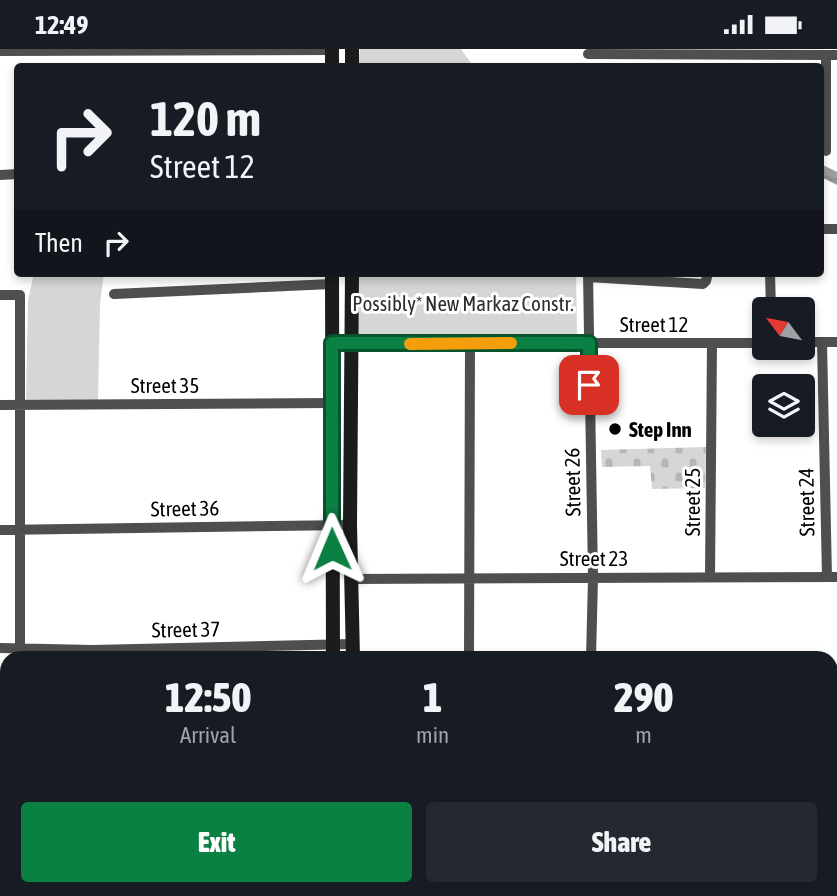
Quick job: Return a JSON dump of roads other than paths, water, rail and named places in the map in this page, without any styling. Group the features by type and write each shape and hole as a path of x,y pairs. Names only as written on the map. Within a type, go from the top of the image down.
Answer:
{"main road":[{"path":"352,277 350,525 353,651"},
{"path":"332,278 333,651"}],"street":[{"path":"0,51 332,49"},
{"path":"588,52 832,55 826,151"},
{"name":"Street 26","path":"589,277 593,577 591,651"},
{"path":"614,277 703,284 707,277"},
{"path":"770,277 771,297"},
{"path":"114,294 332,278"},
{"path":"0,295 20,295 20,648"},
{"path":"816,342 837,342"},
{"name":"Street 24","path":"822,342 832,577"},
{"name":"Street 12","path":"332,343 752,343"},
{"name":"Street 25","path":"710,577 712,343"},
{"path":"469,651 470,344"},
{"name":"Street 35","path":"0,405 331,403"},
{"name":"Street 36","path":"0,530 350,525"},
{"name":"Street 23","path":"351,579 832,577"},
{"name":"Street 37","path":"0,648 56,651"}],"water":[{"path":"824,166 837,172 837,185 824,178"}],"place":[{"name":"Step Inn","path":"615,429"}],"park label":[{"name":"Possibly* New Markaz Constr.","path":"463,303"}]}
